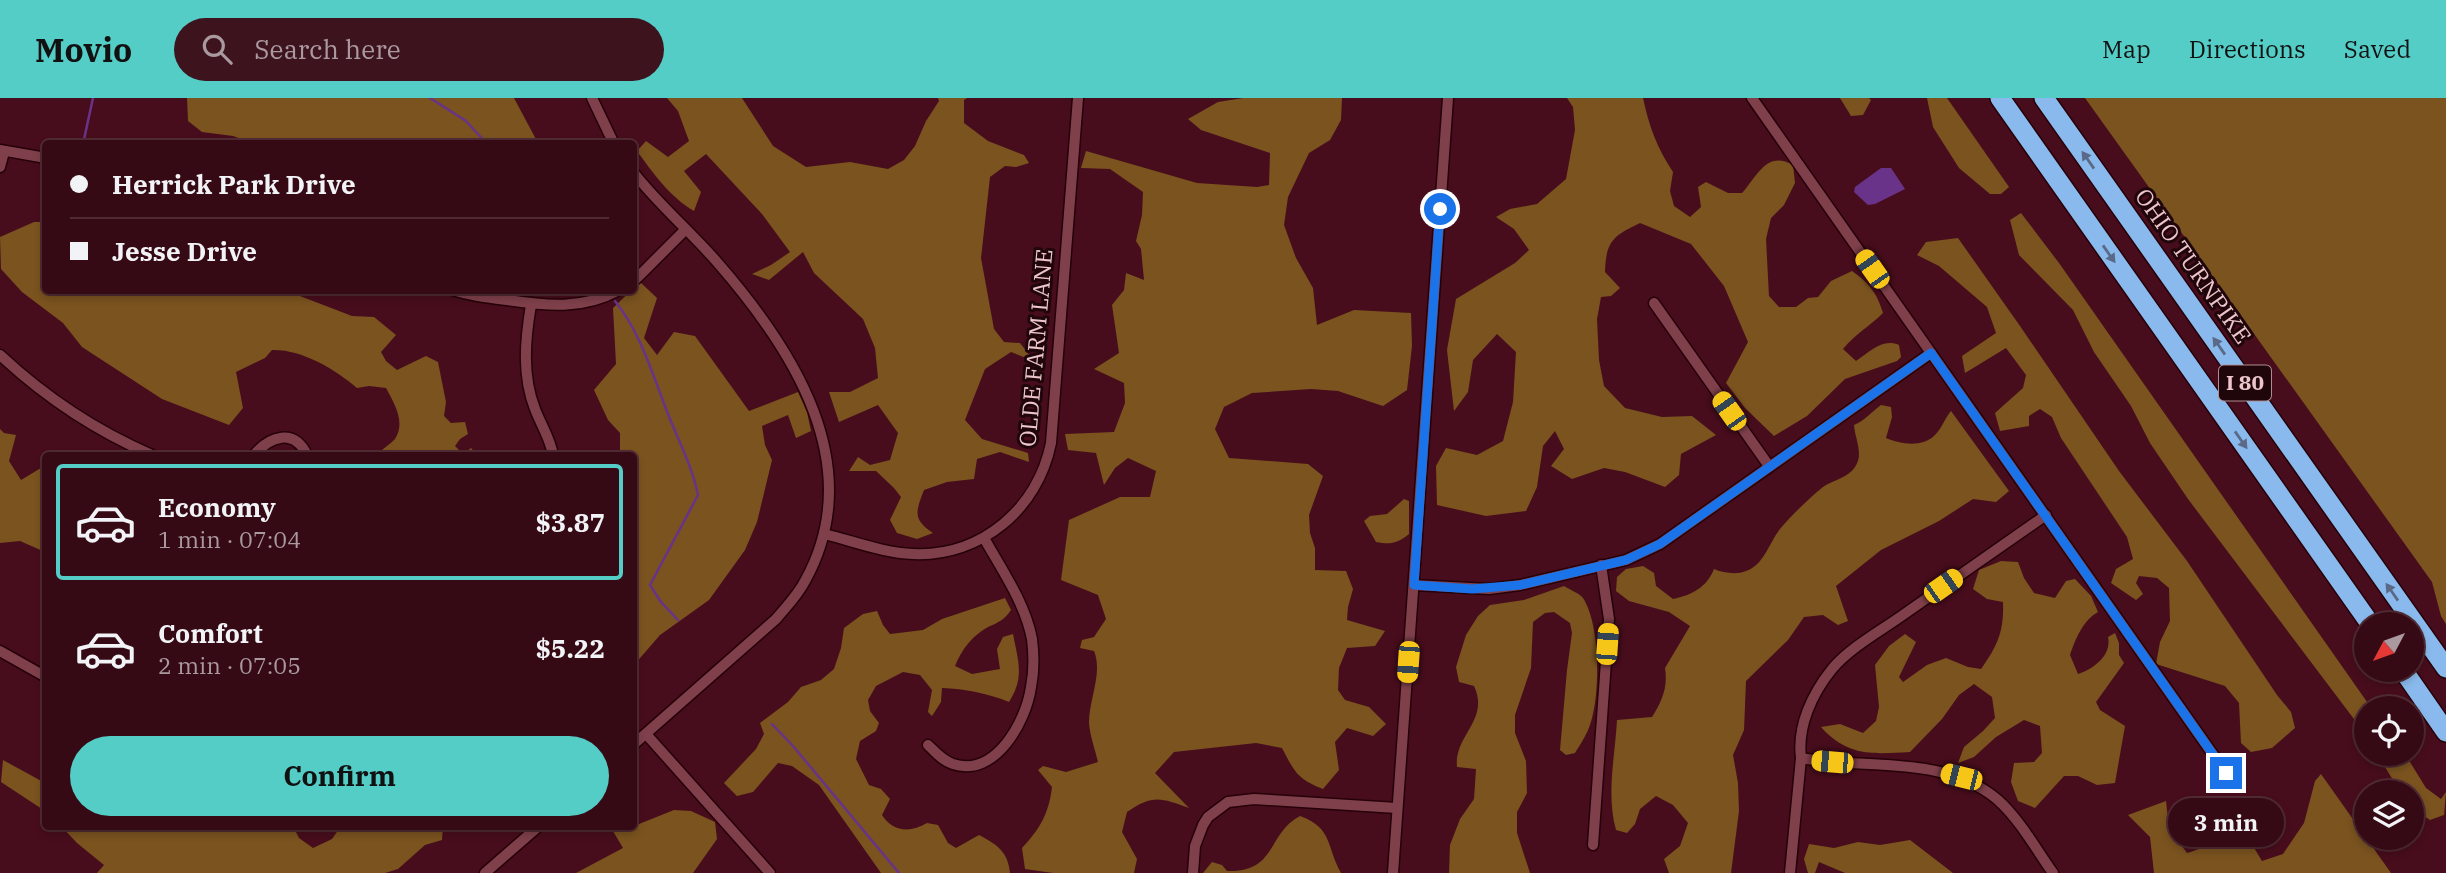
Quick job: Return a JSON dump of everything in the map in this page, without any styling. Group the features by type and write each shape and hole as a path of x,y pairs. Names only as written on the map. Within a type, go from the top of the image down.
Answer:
{"highway":[{"name":"I 80","path":"2000,98 2362,612"},
{"name":"OHIO TURNPIKE","path":"2044,98 2446,668"},
{"path":"2411,682 2446,732"}],"street":[{"path":"592,98 612,140"},
{"name":"OLDE FARM LANE","path":"824,534 895,552 943,553 984,538 1020,509 1031,495 1048,461 1051,443 1078,98"},
{"path":"1393,873 1448,98"},
{"path":"1752,98 2226,773"},
{"path":"0,167 2,151 42,157"},
{"path":"637,177 658,203 715,260 748,298 787,358 810,403 825,444 830,476 824,534 805,582 776,619 637,742"},
{"path":"637,279 685,230"},
{"path":"474,294 531,305 578,305 610,294"},
{"path":"1654,303 1769,466"},
{"path":"531,305 526,337 526,376 534,408 546,430 552,452"},
{"path":"1414,585 1489,589 1520,585 1626,560 1660,544 1931,353"},
{"path":"0,355 73,413 146,452"},
{"path":"257,452 271,439 286,438 302,445 306,452"},
{"path":"1790,873 1801,758 1800,741 1807,710 1821,683 1834,667 1863,642 2046,515"},
{"path":"928,745 951,764 970,767 983,763 1005,744 1017,727 1031,689 1034,661 1027,620 984,538"},
{"path":"1593,845 1609,619 1601,565"},
{"path":"0,651 42,675"},
{"path":"646,734 770,873"},
{"path":"1801,758 1926,769 1961,777 1999,801 2016,820 2053,873"},
{"path":"1193,873 1195,846 1203,825 1228,802 1254,799 1397,808"},
{"path":"485,873 534,830"}],"shaded area":[{"path":"187,98 514,98 536,140 244,140 202,132 188,121"},
{"path":"667,98 742,98 773,146 806,167 850,162 888,169 904,160 915,146 939,101 938,98 967,98 964,100 964,123 988,141 1024,155 1029,163 1016,167 1005,166 990,177 981,258 994,329 1004,342 1020,343 1034,361 1011,352 985,369 965,420 982,439 1028,453 1029,462 1000,452 977,459 974,479 947,482 924,490 919,504 919,519 933,533 917,539 897,533 890,520 901,497 876,471 849,471 858,457 870,465 890,460 898,433 878,405 839,422 829,392 850,392 878,378 875,348 863,319 814,273 803,252 769,280 752,274 790,252 762,214 706,154 684,171 701,192 694,211 662,184 637,151 646,141 668,157 689,141 678,111"},
{"path":"1243,98 1342,98 1341,120 1330,140 1309,153 1288,197 1284,225 1296,258 1313,288 1317,325 1354,310 1411,313 1412,346 1407,390 1383,406 1338,391 1311,389 1252,393 1224,407 1215,429 1229,458 1308,464 1323,476 1309,515 1310,533 1315,548 1315,570 1346,571 1353,589 1347,620 1385,631 1375,646 1347,648 1339,668 1338,690 1345,700 1369,707 1386,724 1373,736 1347,728 1335,742 1339,770 1323,789 1307,782 1297,773 1282,748 1256,743 1174,752 1155,773 1189,808 1171,802 1151,800 1127,812 1122,832 1137,859 1134,873 1053,873 1025,869 1022,848 1043,820 1052,787 1038,770 1043,766 1066,772 1098,762 1089,723 1096,659 1094,651 1080,648 1082,640 1094,637 1106,619 1098,595 1061,580 1069,520 1120,497 1150,497 1156,471 1128,458 1115,468 1104,485 1096,453 1068,450 1065,434 1114,432 1125,403 1124,383 1094,369 1119,353 1112,305 1124,290 1126,273 1144,280 1141,249 1136,241 1142,215 1143,192 1110,169 1081,168 1086,151 1197,183 1257,187 1269,185 1270,153 1201,130 1188,119 1218,102"},
{"path":"1567,98 1643,98 1654,136 1673,172 1670,191 1674,206 1690,217 1701,207 1698,187 1706,182 1728,193 1742,193 1758,172 1770,163 1784,161 1793,165 1795,183 1784,205 1771,218 1766,239 1769,296 1779,307 1796,307 1808,298 1818,297 1831,281 1852,271 1872,289 1883,313 1843,349 1856,361 1876,347 1893,343 1899,345 1901,357 1897,361 1845,379 1807,416 1774,436 1745,408 1726,383 1748,342 1724,286 1691,244 1640,223 1617,236 1607,253 1605,272 1620,288 1611,296 1601,297 1597,319 1599,360 1604,386 1625,408 1662,417 1692,416 1716,435 1681,454 1679,475 1665,487 1625,472 1604,468 1572,479 1551,466 1564,449 1555,431 1543,446 1537,487 1526,511 1486,516 1437,505 1436,466 1446,448 1477,455 1503,441 1513,402 1516,352 1497,334 1473,360 1468,392 1454,411 1447,350 1456,299 1515,263 1529,250 1514,229 1496,217 1510,209 1537,204 1566,179 1575,130 1573,107"},
{"path":"1840,98 1871,100 1863,115 1851,116"},
{"path":"1927,98 1947,98 2009,187 2001,194 1990,194 1959,168 1933,127"},
{"path":"2085,98 2446,98 2446,624 2441,616 2432,582"},
{"path":"1881,168 1891,168 1905,189 1868,205 1854,192 1855,187"},
{"path":"2021,213 2059,263 2363,696 2354,696 2354,719 2188,499 2094,352 2073,310 2019,255 2010,220"},
{"path":"34,222 42,222 42,294 295,294 352,316 374,317 396,335 381,352 386,361 397,370 426,356 438,362 446,402 444,416 451,423 465,422 468,434 455,446 461,452 380,452 395,439 399,426 398,413 386,388 357,388 317,362 283,351 272,350 265,358 236,372 243,408 229,425 162,399 82,347 63,323 22,292 1,269 0,237"},
{"path":"1958,238 2119,471 2187,561 2291,712 2295,728 2272,748 2251,752 2241,743 2239,703 2225,686 2156,664 2160,642 2170,621 2169,588 2157,578 2139,576 2136,583 2143,594 2136,600 2111,583 2116,569 2133,559 2127,537 2061,438 2052,417 2040,409 2029,416 2029,426 2000,431 1995,413 2023,388 2026,375 2006,348 1965,373 1962,356 1996,333 1987,307 1939,266 1917,255 1926,242"},
{"path":"640,282 657,298 644,338 657,355 674,332 695,336 749,411 798,392 807,412 811,431 796,438 788,415 762,426 765,445 772,460 757,522 745,550 709,600 660,635 637,662 637,452 620,452 620,433 608,420 594,390 616,364 613,308 628,294 637,294 637,285"},
{"path":"1881,405 1891,407 1892,417 1886,438 1905,443 1930,439 1951,411 2009,491 1996,502 1973,499 1939,521 1881,550 1836,586 1848,621 1838,625 1823,615 1804,617 1788,640 1746,681 1744,730 1733,755 1739,811 1731,873 1669,873 1664,859 1680,846 1688,823 1673,805 1656,796 1640,809 1635,824 1627,833 1616,830 1611,789 1613,762 1617,720 1652,717 1663,694 1665,668 1690,626 1669,612 1629,601 1616,591 1617,577 1626,569 1643,566 1654,573 1656,586 1673,599 1698,589 1714,569 1734,573 1752,568 1762,559 1780,529 1800,507 1823,487 1852,471 1859,457 1854,425"},
{"path":"0,429 4,433 16,435 9,461 21,480 41,468 42,471 42,551 20,541 0,543"},
{"path":"1404,499 1409,501 1409,534 1394,542 1376,542 1364,521 1370,516 1387,514"},
{"path":"2001,561 2018,562 2034,593 2055,598 2066,581 2075,579 2091,596 2098,612 2084,625 2070,655 2078,674 2101,660 2109,644 2108,637 2115,633 2119,643 2119,655 2124,663 2096,702 2100,710 2125,726 2115,783 2097,785 2078,776 2064,776 2035,808 2018,801 2011,782 2014,763 2034,762 2042,753 2040,726 2024,720 1996,737 1974,757 1958,763 1964,747 1995,718 1992,697 1974,684 1959,695 1942,719 1910,752 1873,753 1851,749 1831,737 1821,727 1840,724 1863,733 1876,721 1879,707 1875,665 1889,646 1905,634 1916,642 1899,677 1903,682 1927,665 1946,658 1981,669 1999,637 2003,602 1987,599 1973,589 1979,570"},
{"path":"1564,586 1583,598 1593,624 1597,674 1595,706 1589,727 1575,753 1566,755 1560,750 1572,633 1570,623 1554,612 1545,613 1533,622 1531,668 1515,715 1515,733 1526,761 1527,793 1517,812 1517,833 1530,873 1449,873 1450,845 1460,819 1474,799 1476,769 1457,767 1461,746 1478,708 1474,686 1459,682 1456,667 1466,635 1478,616 1490,605 1524,600"},
{"path":"1005,598 1011,610 972,639 955,666 972,674 1000,669 997,649 1003,637 1013,634 1019,677 1009,702 976,692 942,688 941,702 932,716 928,712 932,690 920,675 903,672 876,686 868,700 870,711 879,723 876,731 860,741 856,759 869,785 881,789 890,799 882,815 891,825 908,829 927,823 938,825 948,843 956,848 979,835 1000,849 1007,859 1010,873 881,873 819,785 792,766 778,763 753,792 737,796 724,783 756,749 764,734 760,723 788,702 801,687 821,680 834,669 844,628 863,614 877,611 890,634 923,630 942,619"},
{"path":"3,760 42,781 42,809 1,782"},
{"path":"2384,766 2412,766 2421,780 2393,780"},
{"path":"2321,774 2354,821 2354,850 2375,850 2391,873 2154,873 2150,837 2128,815 2166,801 2169,828 2187,853 2211,840 2220,815 2238,821 2262,861 2283,854 2304,823 2315,781"},
{"path":"2424,785 2441,799 2446,792 2444,815 2430,820 2424,816"},
{"path":"674,810 691,811 715,822 717,839 693,873 576,873 623,848 612,830 637,830 637,825"},
{"path":"1300,816 1324,832 1341,873 1203,873 1212,862 1222,865 1227,871 1255,866 1270,851 1289,823"},
{"path":"65,830 295,830 299,838 313,848 332,839 338,830 443,830 442,840 425,845 398,869 385,873 97,873 104,865"},
{"path":"1910,840 1953,873 1845,873 1819,862 1815,873 1808,873 1804,859 1809,844 1834,848 1858,842 1880,845"}],"waterway":[{"path":"84,140 93,98"},
{"path":"430,98 466,121 483,140"},
{"path":"615,301 646,355 689,464 698,495 650,585 678,620"},
{"path":"772,724 899,873"}],"route":[{"path":"1440,209 1414,585 1472,589 1520,585 1641,554 1660,544 1931,353 2226,773"}]}
